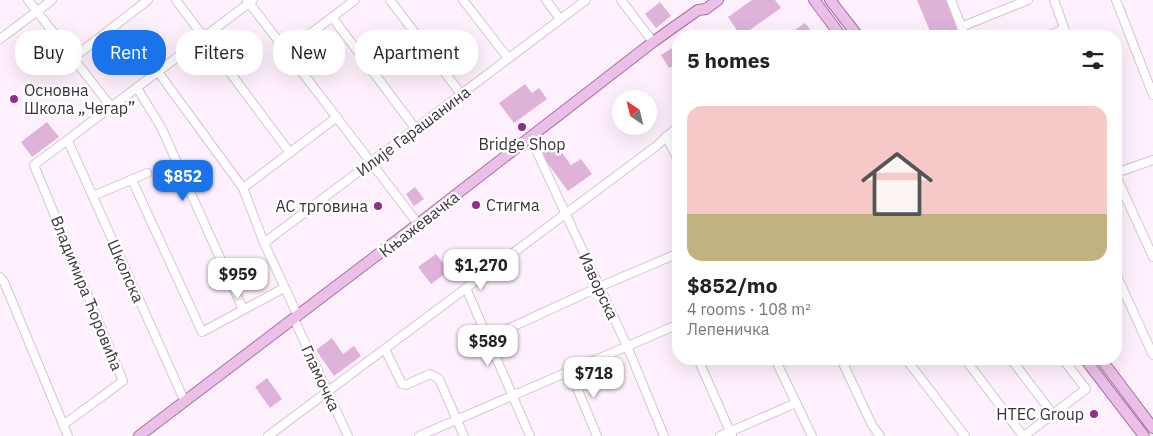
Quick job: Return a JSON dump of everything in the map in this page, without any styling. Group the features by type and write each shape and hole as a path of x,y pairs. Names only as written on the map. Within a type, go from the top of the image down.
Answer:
{"main road":[{"name":"Књажевачка","path":"140,436 653,42 698,10 708,0"},
{"name":"Књажевачка","path":"698,10 706,9 718,0"},
{"path":"814,0 836,30"},
{"path":"830,0 853,30"},
{"path":"1090,365 1144,436"},
{"path":"1106,365 1153,428"}],"street":[{"path":"28,0 51,30"},
{"path":"0,39 52,0"},
{"path":"82,51 148,0"},
{"path":"176,0 199,30"},
{"path":"315,30 355,0"},
{"path":"390,0 461,94"},
{"path":"463,0 508,58"},
{"path":"546,0 560,19"},
{"name":"Илије Гарашанина","path":"264,243 586,0"},
{"path":"621,0 653,42"},
{"path":"951,0 962,30"},
{"path":"961,27 1028,0"},
{"path":"1054,0 1065,30"},
{"path":"1116,0 1153,95"},
{"path":"213,30 250,1 273,32"},
{"path":"332,17 416,128"},
{"path":"166,66 176,58"},
{"path":"1144,70 1153,66"},
{"path":"82,70 112,108"},
{"path":"68,141 154,75"},
{"name":"Гламочка","path":"160,75 243,188 264,243 348,436"},
{"path":"232,75 290,152"},
{"path":"305,75 418,224"},
{"path":"137,88 161,127 243,309"},
{"path":"243,188 337,117"},
{"path":"268,436 655,147 672,131"},
{"path":"666,136 672,148"},
{"name":"Изворска","path":"530,137 627,346 664,436"},
{"name":"Владимира Ћоровића","path":"63,425 123,381 34,164 68,141"},
{"name":"Школска","path":"68,141 185,402"},
{"path":"1122,173 1153,160"},
{"path":"93,196 147,173"},
{"path":"132,180 202,332 284,288"},
{"path":"1122,188 1153,257"},
{"path":"488,338 672,255"},
{"path":"0,277 4,282 68,436"},
{"path":"1122,287 1153,356"},
{"path":"466,288 530,436"},
{"path":"419,436 672,327"},
{"path":"385,349 402,384 406,385 430,374 439,379 464,436"},
{"path":"701,365 731,434"},
{"path":"778,365 812,436"},
{"path":"844,365 872,425 880,436"},
{"path":"911,365 965,436"},
{"path":"970,365 1023,436 1086,389 1068,365"},
{"path":"1016,365 1052,413"},
{"path":"570,371 597,436"},
{"path":"720,436 731,434 796,403"}],"shaded area":[{"path":"752,0 775,0 781,8 750,30 737,30 728,17"},
{"path":"917,0 946,0 958,30 930,30"},
{"path":"660,2 671,16 656,28 645,14"},
{"path":"805,23 810,30 795,30"},
{"path":"672,48 672,66 669,68 661,55"},
{"path":"525,84 532,93 539,88 547,99 514,123 499,103"},
{"path":"47,122 59,137 32,157 21,142"},
{"path":"554,142 571,165 581,159 592,174 568,191 540,153"},
{"path":"415,187 424,199 414,206 406,194"},
{"path":"436,254 449,271 431,284 418,267"},
{"path":"332,338 343,354 354,346 361,356 334,376 316,350"},
{"path":"267,378 282,399 270,408 255,387"}],"place":[{"name":"Основна Школа „Чегар”","path":"14,99"},
{"name":"Bridge Shop","path":"522,127"},
{"name":"Стигма","path":"476,205"},
{"name":"АС трговина","path":"378,206"},
{"name":"HTEC Group","path":"1094,414"}]}
